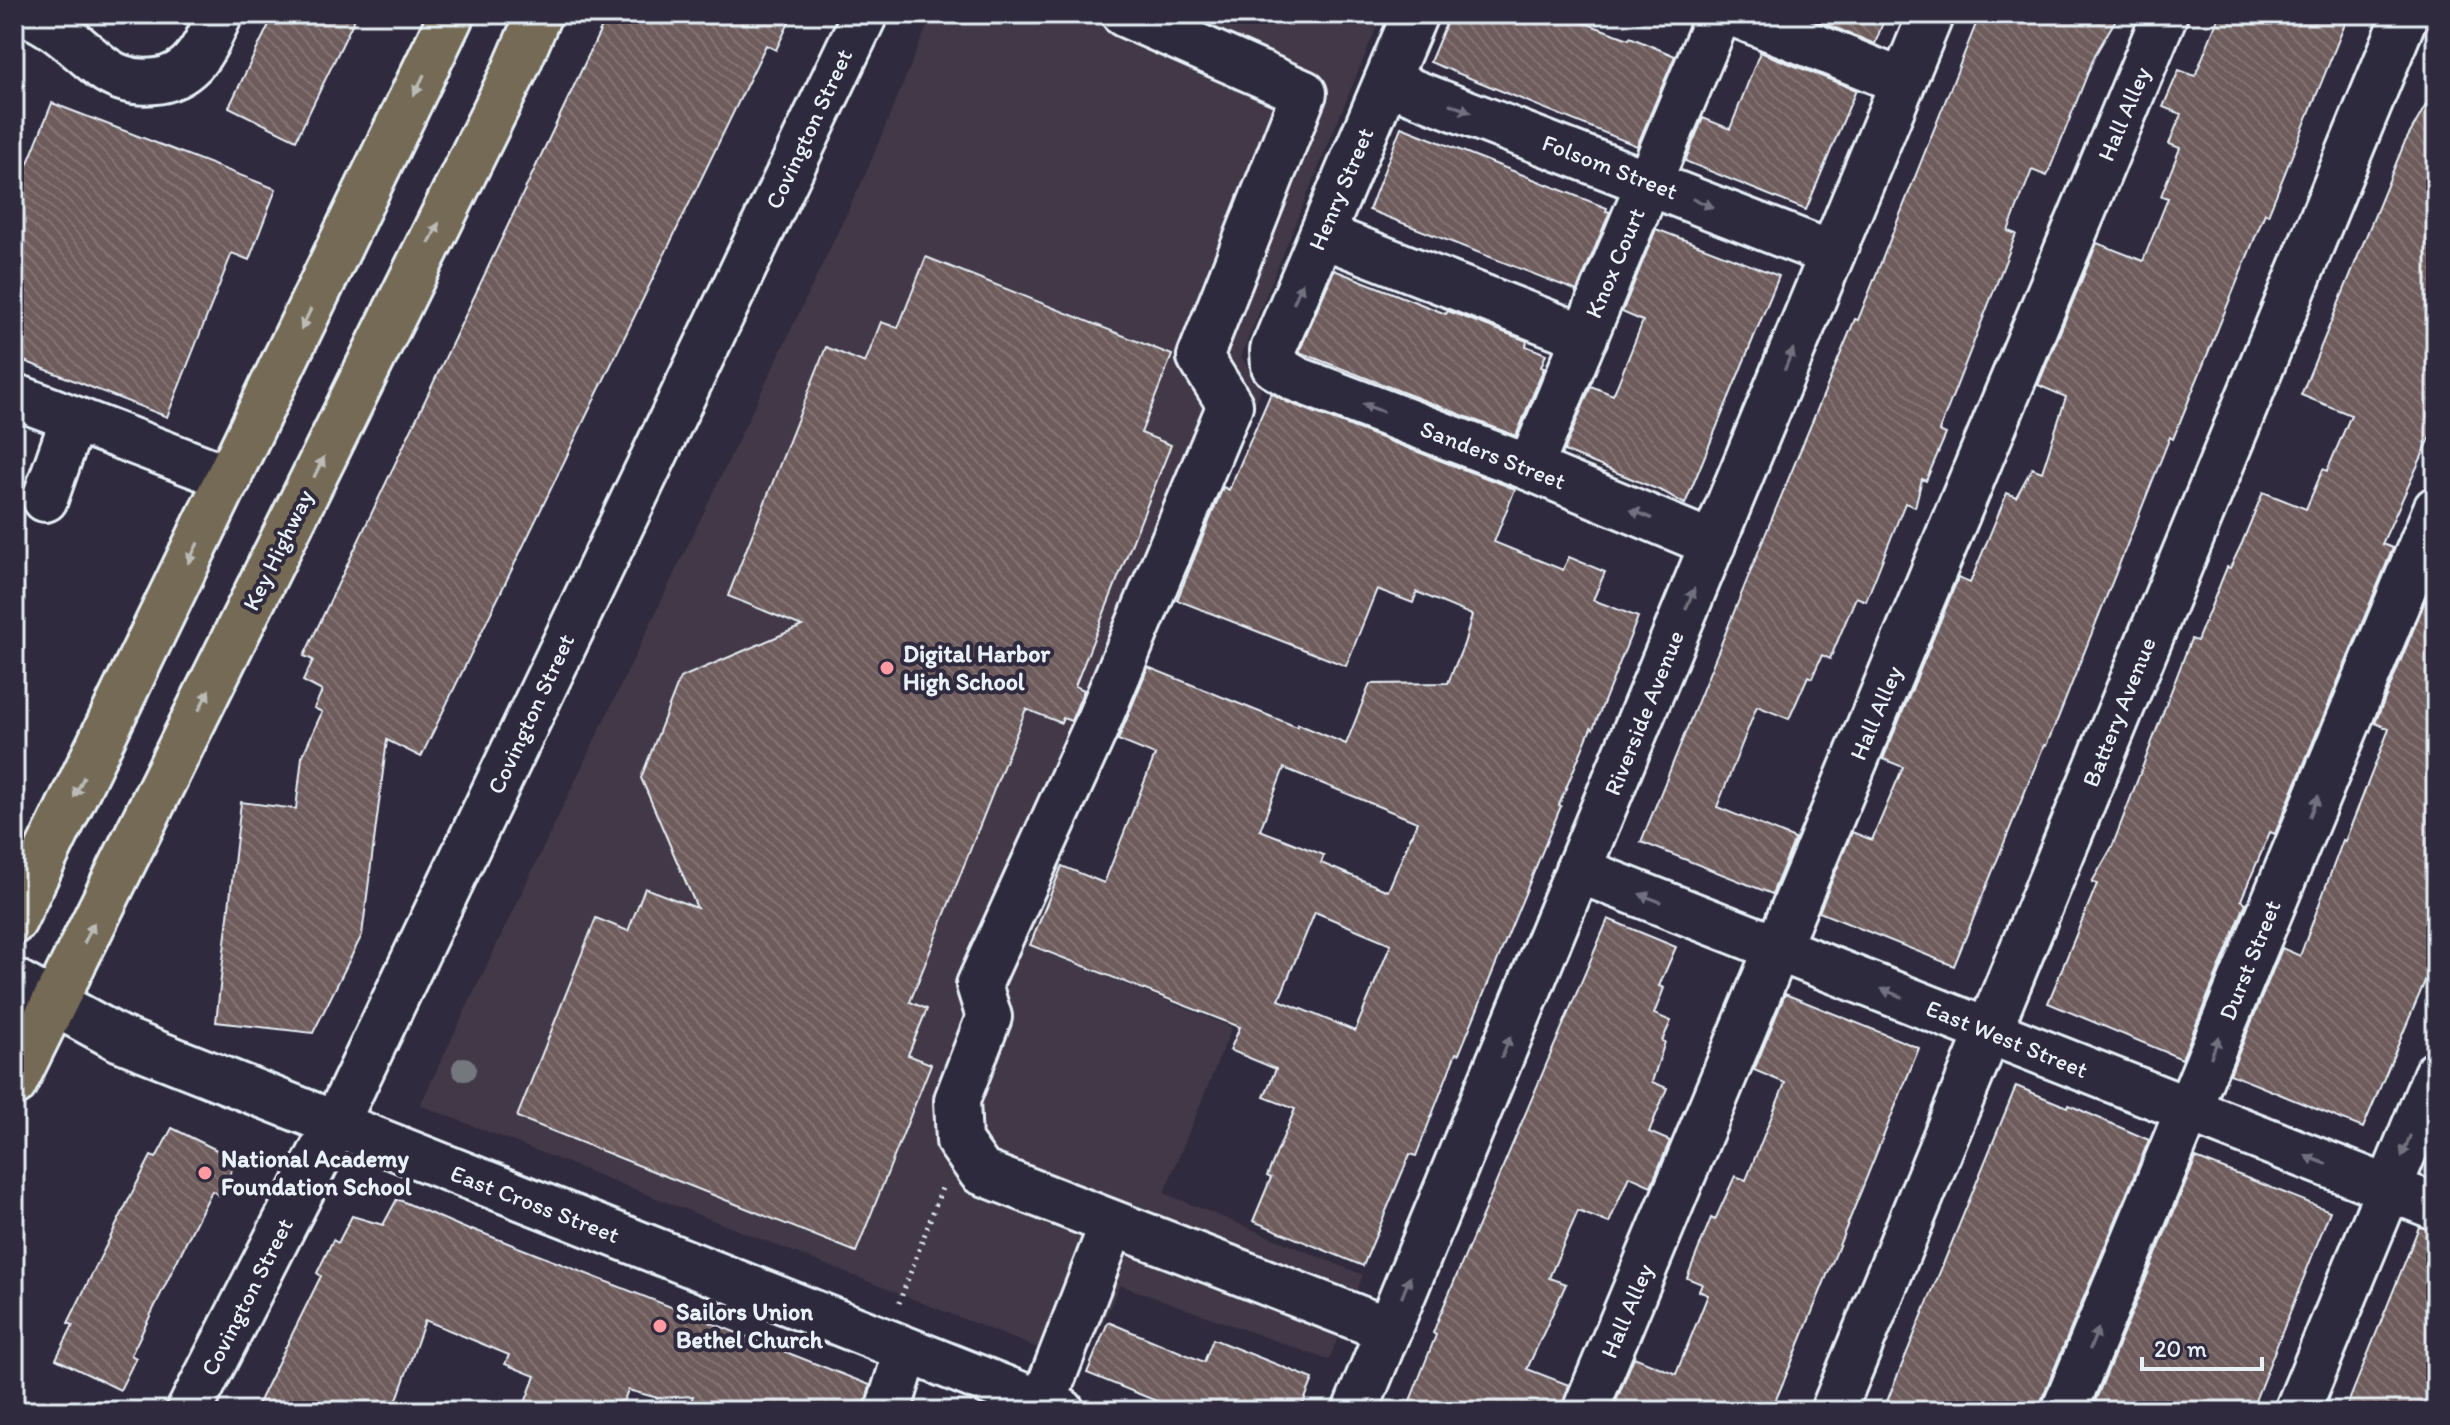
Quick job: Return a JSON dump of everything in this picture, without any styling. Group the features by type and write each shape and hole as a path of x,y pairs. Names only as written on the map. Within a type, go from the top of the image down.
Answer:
{"main road":[{"path":"14,921 452,14"},
{"name":"Key Highway","path":"14,1084 502,97 539,14"}],"street":[{"path":"28,14 73,41 105,70 137,82 161,81 188,67 207,41 220,14"},
{"name":"Covington Street","path":"189,1411 335,1125 865,14"},
{"path":"1124,14 1304,93 1200,357 1230,405 1096,727 979,985 989,1017 957,1100 959,1141 981,1172 1389,1330"},
{"name":"Henry Street","path":"1274,366 1273,350 1415,14"},
{"name":"Knox Court","path":"1530,468 1719,14"},
{"path":"1734,14 1903,82"},
{"name":"Riverside Avenue","path":"1355,1411 1931,14"},
{"name":"Hall Alley","path":"1585,1411 2165,14"},
{"name":"Battery Avenue","path":"1833,1411 2406,14"},
{"name":"Folsom Street","path":"1387,82 1832,254"},
{"path":"1322,235 1585,337"},
{"name":"Sanders Street","path":"1274,366 1296,379 1530,468 1713,544"},
{"path":"22,399 229,478"},
{"path":"45,499 73,419"},
{"name":"Durst Street","path":"2064,1411 2436,509"},
{"name":"East West Street","path":"1578,870 2436,1207"},
{"name":"East Cross Street","path":"14,981 118,1038 1052,1407"},
{"path":"2297,1411 2436,1074"},
{"path":"1052,1407 1112,1225"},
{"path":"888,1411 896,1346"}],"path":[{"path":"896,1346 944,1183"}],"shaded area":[{"name":"Digital Harbor High School","path":"932,14 1382,14 1241,356 1261,390 1028,945 1232,1027 1164,1193 1363,1275 1329,1360 1120,1285 1083,1366 420,1105 866,173"}],"building":[{"path":"274,14 357,14 296,140 229,107"},
{"path":"608,14 793,14 776,50 766,45 421,757 387,740 362,935 313,1033 216,1022 241,802 296,809 302,757 322,712 314,708 322,691 303,681 313,660 304,656"},
{"path":"1450,14 1560,14 1630,37 1675,56 1637,146 1430,62"},
{"path":"1801,14 1886,14 1875,44"},
{"path":"1980,14 2119,14 2095,55 2047,176 2032,170 2008,231 2016,234 1939,431 1946,434 1926,481 1922,479 1915,507 1905,503 1866,601 1856,597 1830,659 1822,655 1812,678 1808,676 1789,719 1757,706 1717,807 1795,839 1772,894 1641,842 1768,528 1855,319 1858,320"},
{"path":"2220,14 2349,14 2268,215 2265,213 2173,439 2170,437 2058,718 2044,745 1954,966 1819,912 1852,832 1872,840 1903,767 1883,759 1958,578 1970,583 2007,493 2016,497 2032,468 2042,472 2066,397 2038,385 2097,243 2143,261 2168,198 2161,196 2180,148 2169,144 2181,114 2163,107 2179,70 2195,76"},
{"path":"1760,52 1856,90 1806,210 1685,161 1703,118 1730,129"},
{"path":"2436,87 2436,425 2382,544 2393,548 2275,834 2270,832 2241,900 2246,903 2182,1059 2048,1003 2097,884 2092,882 2112,847 2191,639 2197,641 2227,567 2230,568 2242,543 2263,492 2306,509 2323,469 2327,471 2351,415 2301,395 2404,144"},
{"path":"52,103 276,189 249,260 232,253 167,417 14,357 14,188 28,163"},
{"path":"1401,127 1607,208 1606,211 1610,212 1576,293 1575,290 1369,210"},
{"path":"1656,229 1779,276 1685,504 1664,492 1564,451 1591,386 1613,395 1617,386 1643,321 1622,312"},
{"path":"926,257 1172,355 1141,433 1171,445 1075,686 1084,690 1071,721 1063,718 1061,723 1026,709 910,1002 927,1009 908,1055 931,1064 856,1252 517,1117 596,918 628,931 645,888 697,908 641,778 680,678 802,626 728,596 826,347 865,363 881,322 898,328"},
{"path":"1334,270 1446,314 1448,311 1527,341 1526,346 1546,354 1541,367 1544,368 1516,436 1299,352"},
{"path":"1271,393 1287,402 1515,489 1494,542 1563,570 1569,557 1605,572 1593,600 1638,617 1416,1156 1410,1154 1363,1266 1253,1221 1271,1178 1267,1176 1295,1109 1264,1097 1276,1069 1230,1050 1240,1027 1030,945 1062,866 1104,883 1155,755 1118,740 1148,667 1346,744 1370,684 1448,683 1472,615 1417,592 1413,603 1377,589 1346,666 1177,600 1223,487 1229,490","holes":["1284,768 1417,822 1388,891 1321,863 1324,855 1260,830","1315,912 1391,944 1355,1031 1279,1000"]},
{"path":"2432,584 2436,585 2436,955 2363,1128 2230,1074 2282,948 2300,956 2389,729 2375,723"},
{"path":"1608,919 1676,947 1659,986 1664,988 1654,1014 1671,1021 1662,1041 1665,1042 1652,1082 1667,1088 1649,1132 1670,1141 1651,1186 1629,1176 1609,1223 1578,1211 1549,1278 1566,1284 1527,1369 1569,1385 1561,1411 1406,1411 1436,1335 1433,1333 1440,1315"},
{"path":"1785,994 1919,1048 1791,1364 1771,1411 1612,1411 1634,1357 1676,1374 1708,1295 1699,1291 1702,1284 1687,1278 1711,1218 1715,1220 1735,1176 1746,1180 1785,1083 1754,1070"},
{"path":"2016,1086 2149,1140 2041,1401 2040,1411 1883,1411"},
{"path":"172,1128 237,1160 219,1195 212,1191 197,1220 131,1355 136,1358 120,1390 56,1359 73,1325 68,1323 134,1189 151,1156 156,1158"},
{"path":"2196,1158 2330,1211 2251,1411 2091,1411"},
{"path":"397,1199 471,1231 870,1385 864,1411 688,1411 693,1396 658,1398 628,1390 624,1400 598,1411 522,1411 535,1376 505,1364 509,1355 425,1320 393,1411 254,1411 321,1276 317,1273 333,1240 338,1243 352,1216 383,1225"},
{"path":"2419,1227 2436,1231 2436,1411 2345,1411"},
{"path":"1108,1322 1204,1362 1213,1339 1313,1379 1300,1411 1181,1411 1087,1373"}],"place":[{"name":"Digital Harbor High School","path":"887,668"},
{"name":"National Academy Foundation School","path":"205,1173"},
{"name":"Sailors Union Bethel Church","path":"660,1326"}]}
